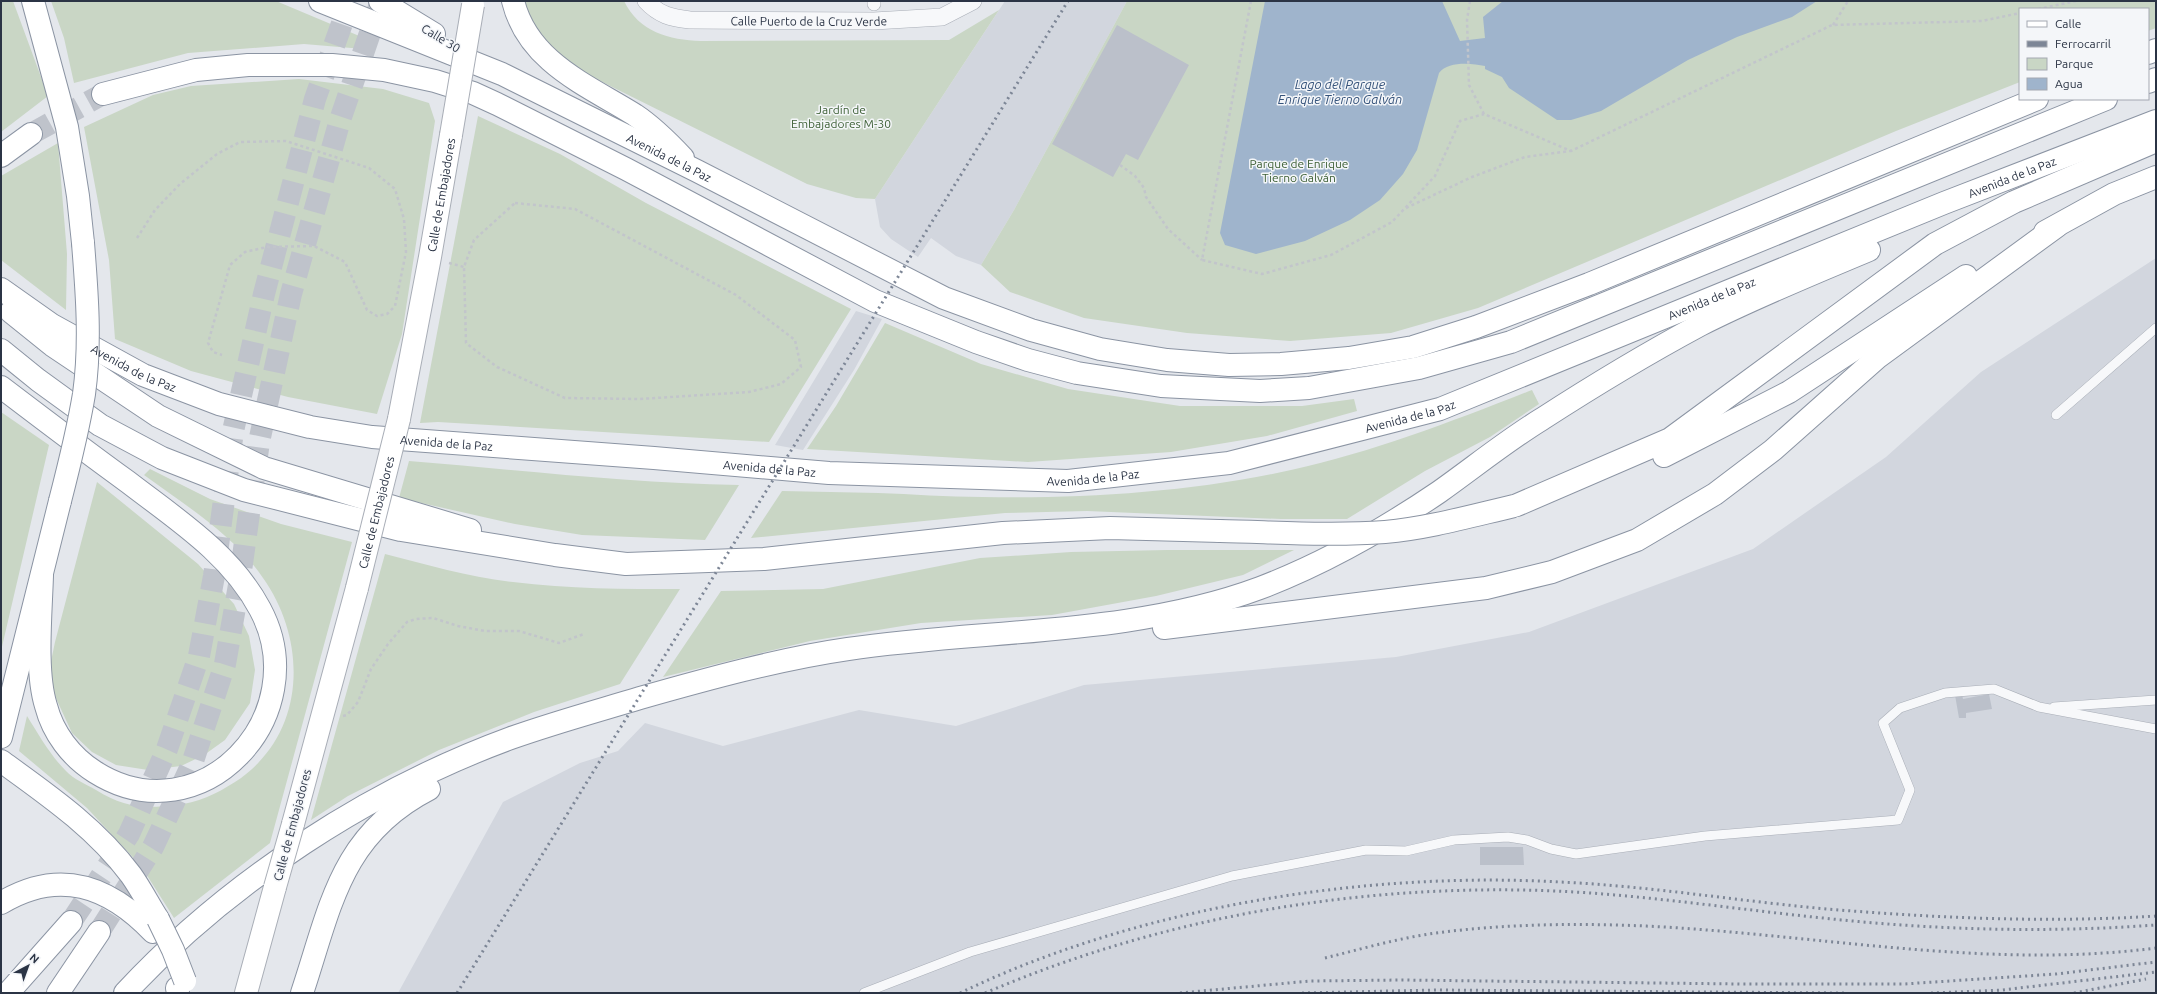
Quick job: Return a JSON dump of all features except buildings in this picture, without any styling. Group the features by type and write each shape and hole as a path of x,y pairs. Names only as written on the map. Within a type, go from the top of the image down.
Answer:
{"main road":[{"path":"3,730 74,448 84,392 87,309 83,243 76,182 67,127 33,1"},
{"path":"320,1 502,74"},
{"name":"Calle 30","path":"380,1 502,74"},
{"path":"513,1 524,28 545,57 558,68 635,116 661,135 696,171"},
{"name":"Calle de Embajadores","path":"247,992 357,588 399,419 430,258 473,3"},
{"path":"103,94 196,70 248,65 332,65 384,70 435,81 473,93 626,169 876,301 976,342 1028,360 1078,373 1161,386 1260,391 1309,388 1376,376 1462,358 1511,342 2104,100"},
{"name":"Avenida de la Paz","path":"502,74 696,171 911,283 944,298 1031,330 1100,349 1166,360 1229,365 1281,364 1349,358 1413,347 1476,327 1596,280 2035,100"},
{"name":"Avenida de la Paz","path":"1,289 52,325 143,375 218,404 310,427 372,437 654,458 829,473 1068,481 1229,463 1440,409 1944,203 2156,121"},
{"path":"1,156 31,134"},
{"path":"1516,506 1670,438 1935,244 2014,202 2156,141"},
{"path":"125,993 175,943 208,915 301,845 373,802 458,761 516,737 712,678 847,649 1090,624 1175,613 1258,589 1332,556 1387,526 1535,423 1602,380 1701,325 1761,296 1978,204 2050,163"},
{"path":"1,350 38,380 100,425 162,458 244,490 401,530 555,555 626,564 764,559 1003,533 1110,528 1344,533 1385,532 1428,526 1555,497 1616,477 1670,453 1775,399 1995,257 2057,226 2114,194 2156,177"},
{"path":"847,649 941,651 1169,628 1216,620 1486,588 1552,572 1637,540 1715,494 1773,450 1878,357 2057,226"},
{"path":"1,304 52,345 158,416 264,468 555,555"},
{"path":"1,387 180,522 224,560 259,607 270,634 275,657 274,692 262,725 228,767 195,784 177,789 139,789 104,778 88,768 74,755 52,724 42,688 42,575"},
{"path":"1,761 81,821 107,847 130,875 155,925 165,957 181,989"},
{"path":"302,993 338,882 354,854 374,828 415,796 439,783 458,761"},
{"path":"1,903 22,892 38,887 54,885 78,886 103,893 155,925"},
{"path":"8,993 71,922"},
{"path":"58,993 99,932"}],"street":[{"name":"Calle Puerto de la Cruz Verde","path":"646,1 656,12 676,18 690,20 874,21 942,17 974,1"}],"lane":[{"path":"2056,415 2156,328"},
{"path":"864,993 970,952 1232,876 1366,850 1406,851 1454,840 1508,837 1527,840 1550,849 1576,854 1705,836 1898,820 1910,790 1883,724 1900,708 1945,693 1994,689 2039,707 2156,729"},
{"path":"2039,707 2156,700"}],"path":[{"path":"1202,260 1251,1"},
{"path":"1470,1 1467,20 1469,85 1484,114 1570,151"},
{"path":"1832,25 1848,1"},
{"path":"2043,8 2076,1"},
{"path":"1403,210 1472,177 1525,157 1570,151 1832,25 1982,21 2019,13"},
{"path":"1120,164 1135,176 1144,188 1146,197 1168,229 1202,260 1262,274 1331,255 1392,222 1435,176 1460,121 1484,114"},
{"path":"137,238 155,210 180,184 217,154 240,142 286,141 369,168 395,189 404,219 406,252 395,306 387,314 377,316 367,310 345,262 314,246 267,248 245,252 230,265 208,343 213,352 222,355"},
{"path":"515,203 575,209 736,295 795,340 801,367 782,384 750,392 640,399 565,398 497,367 466,343 464,267 474,240 515,203"},
{"path":"337,718 346,715 358,702 371,669 388,644 407,622 416,619 433,618 458,626 485,631 519,631 559,643 584,634"}],"shaded area":[{"path":"1005,1 1127,1 1014,210 981,265 956,256 931,238 918,257 891,239 880,227 875,199"},
{"path":"2156,258 2156,993 398,993 503,802 580,763 618,751 645,723 723,746 859,710 956,726 1084,685 1396,657 1529,632 1753,549 1886,457 1981,372"},
{"path":"856,311 882,319 854,370 803,450 775,445"}],"green space":[{"path":"1,1 13,1 48,96 1,132"},
{"path":"51,1 276,1 376,43 375,50 304,44 188,53 74,83 64,38"},
{"name":"Jardín de Embajadores M-30","path":"523,1 624,1 630,12 638,20 656,32 678,39 701,41 949,40 999,10 875,199 856,198 807,184 574,68 543,39 532,22"},
{"name":"Parque de Enrique Tierno Galván","path":"1127,1 2156,1 2156,28 2149,31 2149,8 2019,8 2019,82 1896,131 1478,308 1391,333 1290,341 1187,333 1084,318 1010,292 981,265 1014,210"},
{"path":"299,79 383,89 429,103 435,121 402,334 377,414 288,397 191,371 115,339 109,260 84,127 153,95 191,86"},
{"path":"478,116 560,154 646,203 851,309 769,442 438,422 420,423"},
{"path":"58,143 67,254 66,310 1,260 1,176"},
{"path":"885,323 981,364 1068,389 1180,406 1302,406 1354,399 1357,411 1267,436 1171,452 1028,462 807,449 836,406"},
{"path":"1532,390 1539,404 1490,437 1425,471 1347,519 1281,519 1087,511 1005,513 751,538 782,491 969,497 1059,497 1176,489 1215,484 1291,470 1353,454 1413,435"},
{"path":"1,412 49,445 1,651"},
{"path":"409,461 656,482 739,485 705,540 582,535 515,524 399,498"},
{"path":"150,469 210,499 281,524 352,542 270,843 174,918 141,866 87,808 19,751 27,716 50,752 69,774 115,800 134,805 153,807 191,802 221,790 235,782 258,763 276,740 287,714 293,687 293,659 288,631 278,604 263,578 238,548 192,509 144,475"},
{"path":"97,482 198,564 234,604 249,636 255,670 250,703 225,740 204,755 181,766 148,770 116,765 92,752 72,733 54,694 49,671 55,642"},
{"path":"1294,550 1243,575 1156,596 1052,615 921,623 810,641 663,677 721,591 823,589 980,558 1071,552"},
{"path":"385,554 465,574 513,582 617,589 680,589 620,684 534,712 439,750 348,796 311,820"}],"water":[{"name":"Lago del Parque Enrique Tierno Galván","path":"1265,1 1442,1 1460,41 1485,38 1483,17 1503,1 1817,1 1792,17 1737,37 1688,60 1601,111 1571,120 1557,120 1509,88 1502,77 1485,69 1485,66 1460,64 1448,66 1439,73 1417,150 1403,174 1380,200 1350,220 1305,241 1256,254 1225,245 1220,233"}],"tunnel":[{"path":"71,922 129,834 167,749 199,656 214,576 233,431 264,294 315,99 350,1"},
{"path":"99,932 153,847 192,764 225,664 239,585 259,442 291,294 340,120 380,4"},
{"path":"31,134 103,94"}],"railway":[{"path":"457,993 1068,1"},
{"path":"960,993 1029,963 1101,938 1176,917 1253,901 1331,890 1408,883 1485,880 1593,884 1827,909 1950,917 2074,919 2156,916"},
{"path":"985,993 1053,966 1123,943 1193,925 1265,910 1337,899 1410,893 1483,890 1589,893 1864,922 1947,928 2073,929 2156,925"},
{"path":"1325,958 1394,941 1436,933 1514,926 1566,925 1645,926 1709,930 1964,953 2028,955 2092,954 2156,948"},
{"path":"1180,993 1310,981 1402,980 1741,984 1904,984 2056,974 2156,962"},
{"path":"1931,993 2002,990 2156,972"},
{"path":"2074,993 2146,979"},
{"path":"1302,993 1436,990 1845,993"}]}
